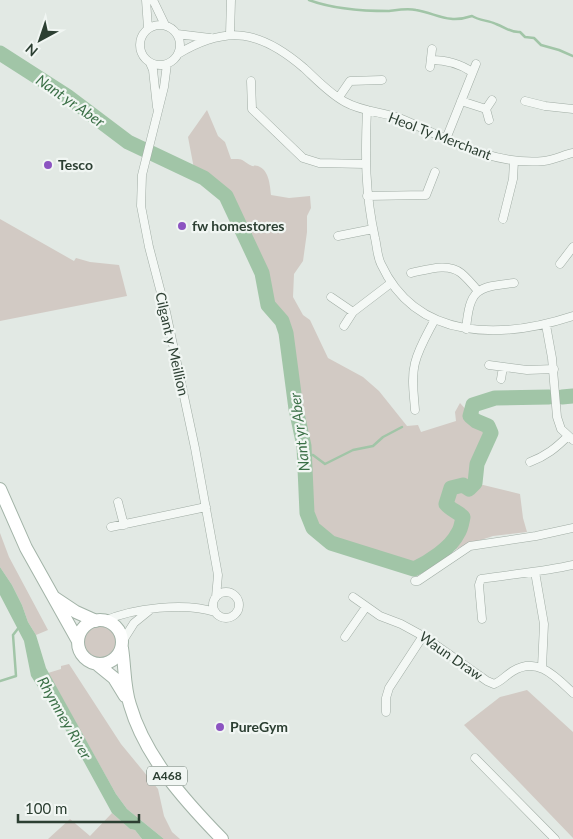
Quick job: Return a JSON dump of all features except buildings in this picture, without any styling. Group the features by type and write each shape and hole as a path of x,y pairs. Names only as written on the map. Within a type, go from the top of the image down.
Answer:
{"main road":[{"path":"0,489 26,548 78,641"},
{"path":"53,597 68,608 100,621 117,628 121,634 122,645 119,654 110,662 98,664 85,659 78,648 78,641 79,634 89,623 100,621"},
{"name":"A468","path":"122,645 129,703"},
{"name":"A468","path":"98,664 114,678 129,703 138,728 160,766 222,839"}],"street":[{"path":"146,0 148,28"},
{"path":"153,0 165,26"},
{"path":"230,34 231,0"},
{"path":"178,54 180,41 172,29 154,25 143,34 140,47 144,58 150,63 157,65 167,64 192,45 230,34 242,35 267,42 281,50 346,102 367,110 365,164 367,196 380,262 392,283 414,306 435,319 466,329 508,331 546,324 573,316"},
{"path":"177,34 211,38"},
{"path":"432,49 431,63 445,60 459,64 472,72"},
{"name":"Cilgant y Meillion","path":"150,63 153,70 158,114"},
{"name":"Cilgant y Meillion","path":"167,64 164,87 141,186 142,218 166,312 206,507 218,575 215,598"},
{"path":"446,139 476,64"},
{"path":"339,97 350,81 382,80"},
{"path":"251,81 252,109 303,158 320,163 365,164"},
{"path":"489,120 486,109 492,100"},
{"path":"525,100 546,106 573,109"},
{"path":"460,101 486,109"},
{"name":"Heol Ty Merchant","path":"367,110 397,117 484,155 514,161 545,161 573,153"},
{"path":"503,220 513,179 514,161"},
{"path":"367,196 426,195 435,172"},
{"path":"338,236 373,229"},
{"path":"560,264 573,247"},
{"path":"411,273 439,268 452,268 461,273 478,291"},
{"path":"344,326 353,312 392,283"},
{"path":"466,329 468,309 472,298 478,291 489,286 514,283"},
{"path":"331,297 353,312"},
{"path":"415,410 413,378 415,364 435,319"},
{"path":"530,462 544,457 570,438 561,429 557,417 554,369 546,324"},
{"path":"490,365 527,370 554,369"},
{"path":"501,379 503,367"},
{"path":"118,502 124,525"},
{"path":"111,527 206,507"},
{"path":"415,581 418,581 470,546 536,536 573,528"},
{"path":"482,619 479,585 481,579 573,565"},
{"path":"535,572 544,624 542,667 554,675 573,693"},
{"name":"Cilgant y Meillion","path":"218,575 230,593"},
{"path":"100,621 132,611 195,607 215,612 225,618 235,613 238,602 230,593 222,593 195,607"},
{"name":"Waun Draw","path":"353,597 380,616 401,624 423,636 494,684 513,671 527,665 542,667"},
{"path":"215,598 213,605 215,612"},
{"path":"345,637 366,607"},
{"path":"122,645 134,623 150,610"},
{"path":"386,712 386,698 389,688 423,636"},
{"path":"475,758 555,839"}],"shaded area":[{"path":"207,110 218,136 225,142 231,159 242,160 252,166 262,168 268,178 271,195 289,198 310,196 311,208 307,216 303,261 294,274 293,297 303,315 310,320 328,358 363,377 379,391 407,426 418,425 421,432 456,421 455,412 460,403 476,421 488,426 491,433 477,464 475,483 520,494 527,532 493,536 463,546 414,569 331,543 313,528 307,513 304,446 296,409 286,333 282,321 268,305 262,273 226,196 204,178 195,174 188,137"},
{"path":"0,219 74,261 76,258 90,262 119,265 127,296 0,321"},
{"path":"0,533 9,557 48,630 36,635 28,622 12,585 0,567"},
{"path":"100,625 112,630 117,642 112,654 100,659 88,654 83,642 88,630"},
{"path":"69,664 121,744 158,789 164,816 172,832 180,839 164,839 127,809 116,794 48,673"},
{"path":"527,690 573,732 573,838 464,725 500,697"},
{"path":"112,813 130,829 135,830 142,839 48,839 70,819 90,836"}],"water":[{"name":"Rhymney River","path":"0,567 12,585 28,622 36,635 46,668 116,794 127,809 164,839 142,839 135,830 130,829 112,813 72,740 31,676 24,641 0,595"}],"waterway":[{"path":"309,0 328,6 359,10 389,11 413,9 450,19 472,16 511,31 520,32 525,37 534,38 541,45 573,56"},
{"name":"Nant yr Aber","path":"0,53 67,96 128,142 204,178 226,196 262,273 268,305 282,321 286,333 296,409 304,446 307,513 313,528 331,543 414,569 433,558 455,539 461,525 463,517 446,504 451,488 463,485 469,489 475,483 477,464 491,433 488,426 470,416 473,405 495,398 549,397"},
{"name":"Nant yr Aber","path":"562,397 573,396"},
{"path":"305,455 313,455 325,464 353,450 373,446 383,437 402,427"},
{"path":"0,681 16,676 13,635 20,626"}],"place":[{"name":"Tesco","path":"48,165"},
{"name":"fw homestores","path":"182,226"},
{"name":"PureGym","path":"220,727"}]}
